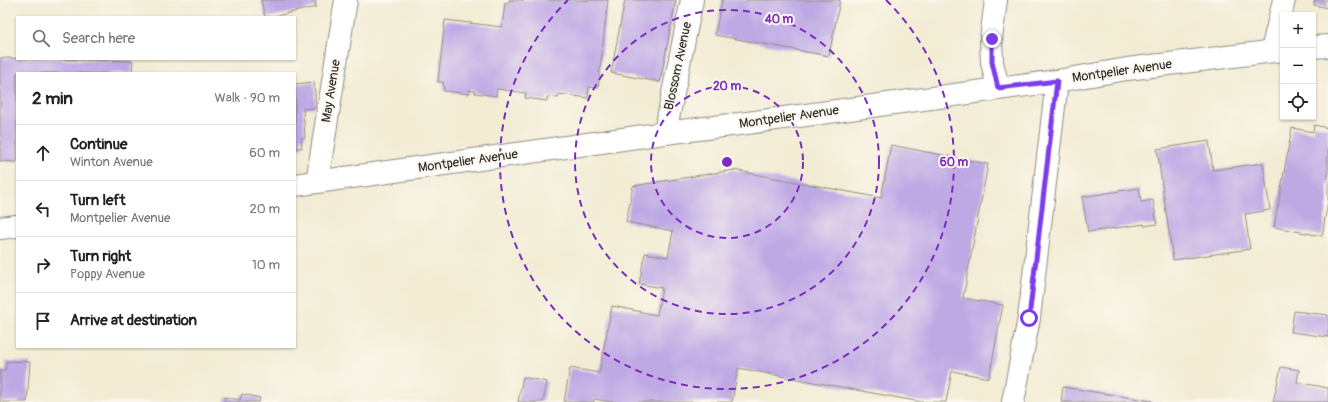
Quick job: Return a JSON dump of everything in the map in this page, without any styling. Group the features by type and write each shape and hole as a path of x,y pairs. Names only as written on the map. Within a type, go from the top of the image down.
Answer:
{"street":[{"name":"May Avenue","path":"317,182 346,0"},
{"name":"Blossom Avenue","path":"665,133 692,0"},
{"path":"996,0 992,39 992,62 998,88"},
{"path":"1278,50 1284,0"},
{"path":"1316,47 1328,46"},
{"name":"Montpelier Avenue","path":"296,185 665,133 1057,81 1127,69 1278,50"},
{"path":"1013,402 1029,318 1057,81"},
{"path":"0,228 16,226"}],"building":[{"path":"261,0 315,0 316,7 276,16 265,16"},
{"path":"509,0 608,0 598,88 589,87 588,98 559,94 558,98 547,97 547,101 525,98 526,93 497,89 496,96 475,93 475,91 469,90 469,94 444,91 443,82 438,82 445,20 502,27 505,3 509,3"},
{"path":"625,0 676,0 660,82 611,73"},
{"path":"722,0 840,0 829,56 715,35"},
{"path":"1315,0 1328,0 1328,8 1314,5"},
{"path":"0,58 16,58 16,60 133,61 132,72 16,72 16,162 0,161"},
{"path":"314,82 316,108 303,109 305,138 301,138 302,148 296,148 296,84"},
{"path":"1314,125 1328,128 1328,201 1322,236 1274,227 1292,128 1313,132"},
{"path":"1209,141 1213,170 1263,163 1270,210 1245,214 1250,249 1173,260 1157,149"},
{"path":"891,145 988,164 963,298 1003,305 989,378 952,371 946,402 921,402 738,368 732,402 611,402 594,399 594,402 564,402 570,368 599,373 612,306 657,315 662,288 639,284 645,253 668,257 673,231 626,222 633,186 733,170 881,198"},
{"path":"1139,188 1141,202 1153,200 1157,224 1144,226 1144,224 1088,232 1082,197"},
{"path":"1294,311 1328,315 1328,337 1291,332"},
{"path":"6,361 30,362 27,402 0,402 0,371 5,371"},
{"path":"1281,367 1299,370 1297,382 1328,388 1328,402 1273,402"},
{"path":"523,377 547,382 543,402 518,402"},
{"path":"1063,387 1152,401 1152,402 1061,402"},
{"path":"242,394 260,398 259,402 224,402 225,397 240,400"}],"route":[{"path":"992,39 992,62 998,88 1057,81 1029,318"}]}
